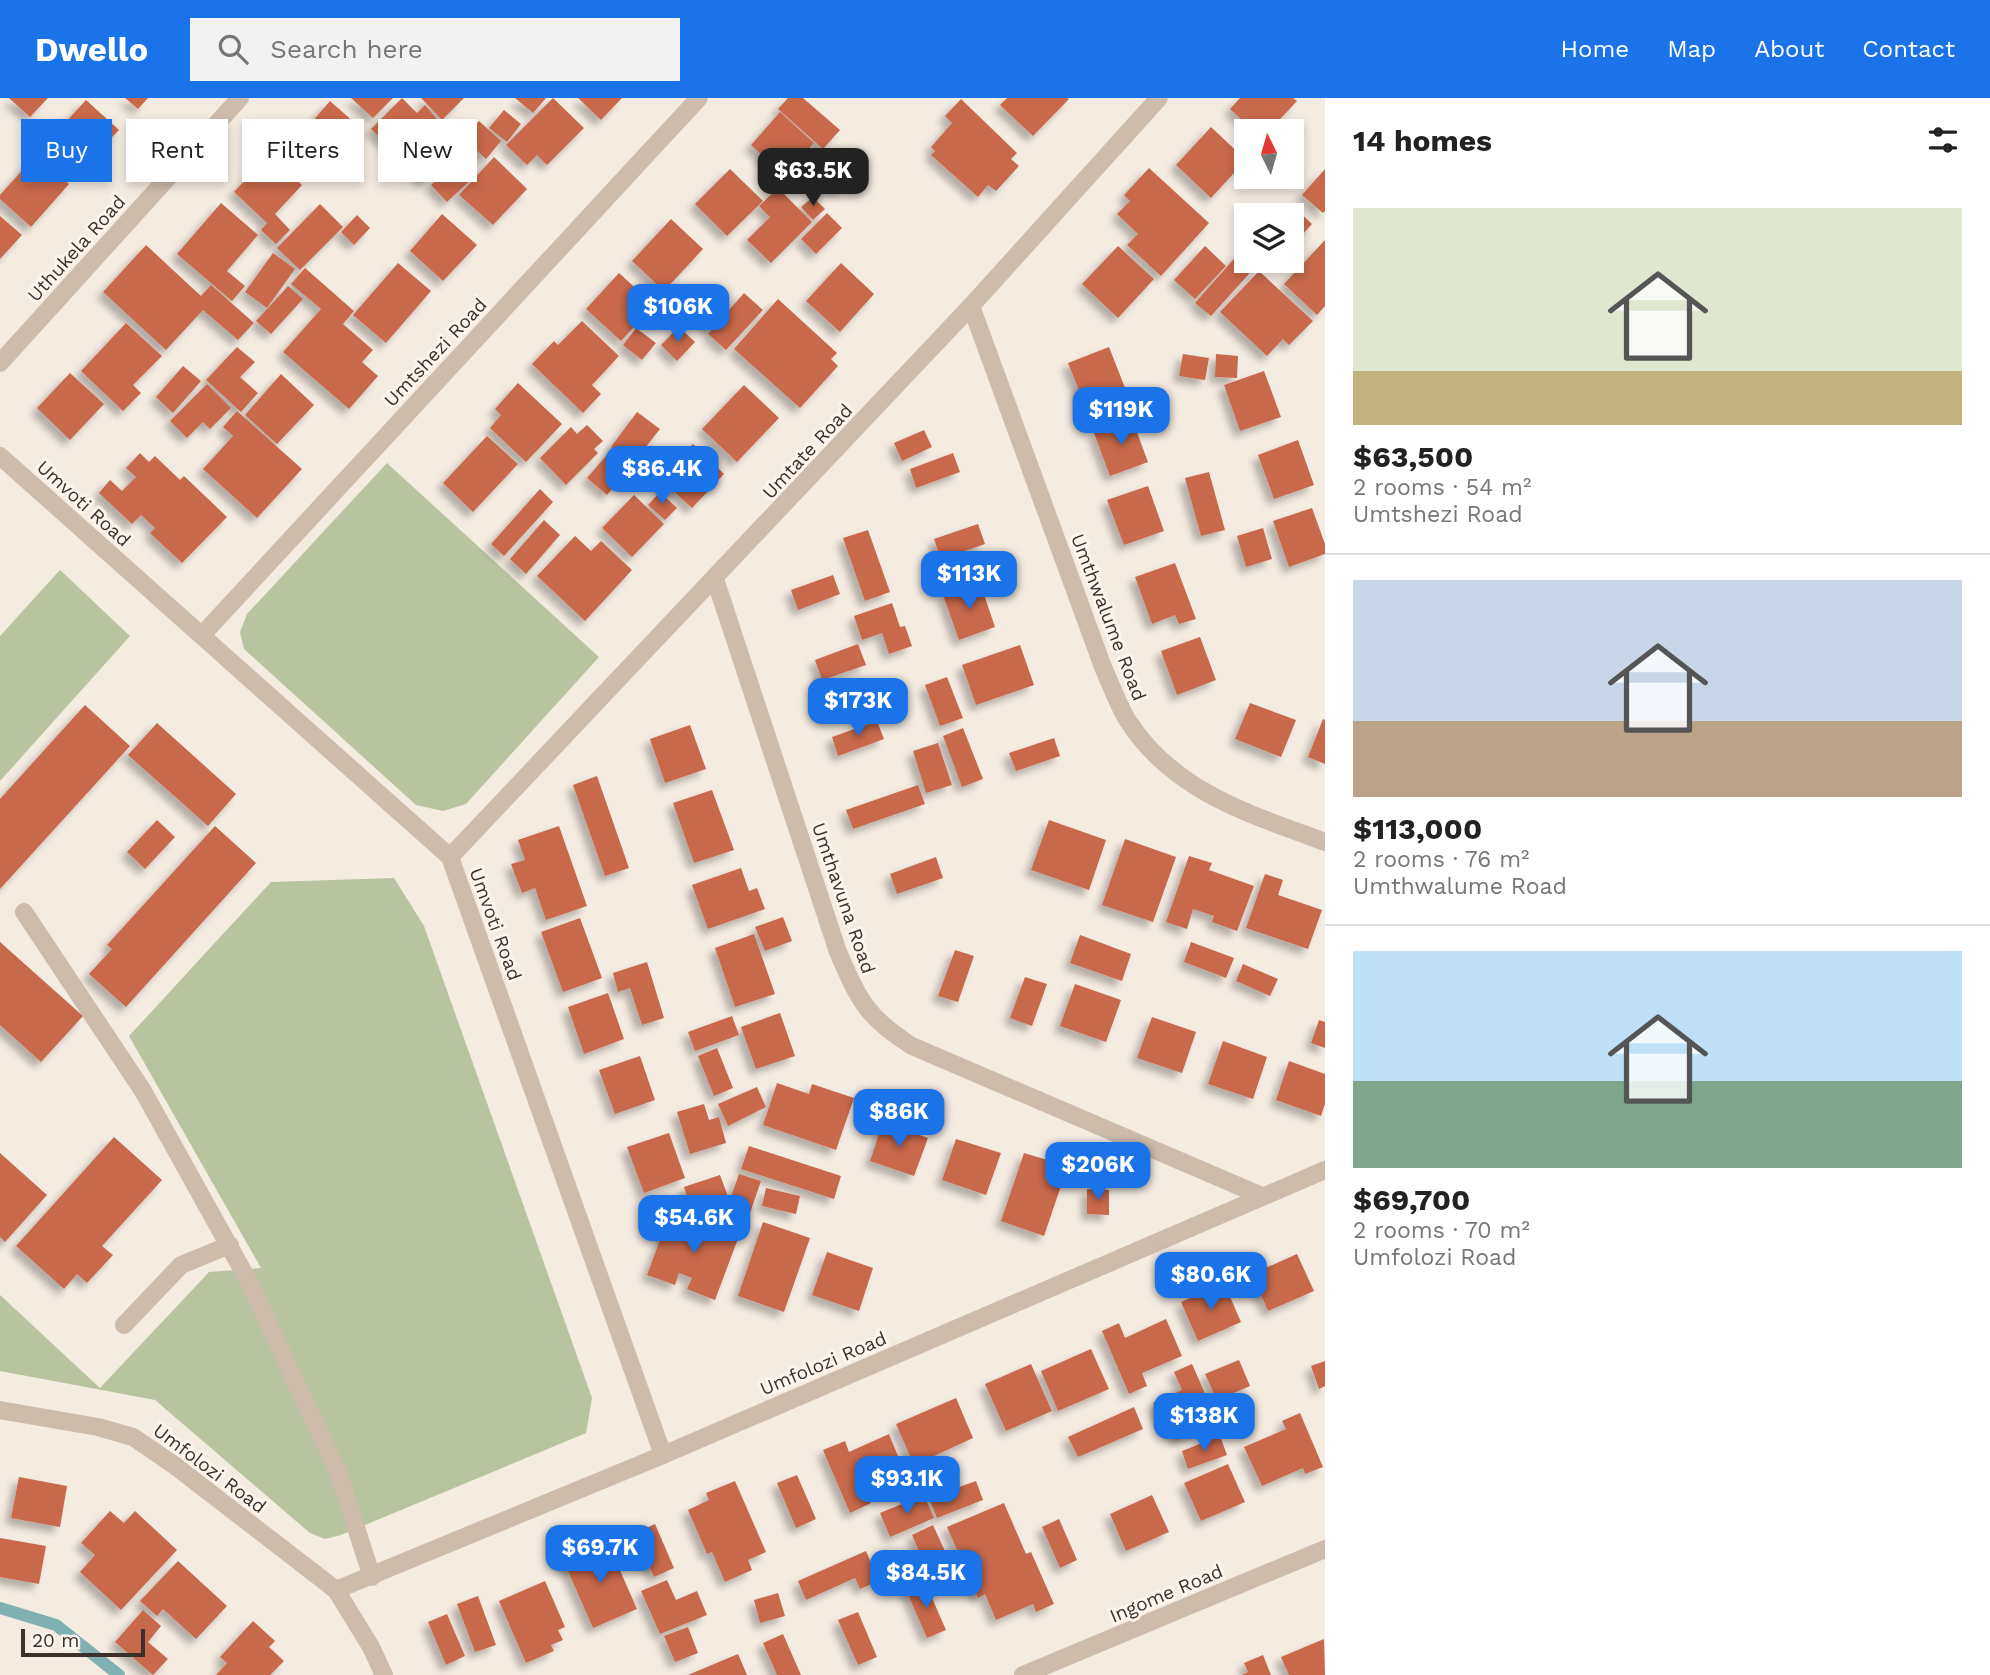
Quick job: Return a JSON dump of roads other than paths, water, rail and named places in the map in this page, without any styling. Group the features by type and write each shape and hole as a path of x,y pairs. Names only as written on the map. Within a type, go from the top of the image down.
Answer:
{"street":[{"name":"Uthukela Road","path":"0,363 240,98"},
{"name":"Umtshezi Road","path":"202,635 699,98"},
{"name":"Umtate Road","path":"450,857 971,306 1160,98"},
{"name":"Umthwalume Road","path":"971,306 1103,667 1127,719 1146,746 1178,776 1219,801 1325,842"},
{"name":"Umvoti Road","path":"0,456 450,857 663,1455"},
{"name":"Umthavuna Road","path":"715,579 838,952 857,995 869,1013 882,1026 912,1046 1262,1196"},
{"path":"24,912 143,1091 230,1245 338,1472 372,1577"},
{"name":"Umfolozi Road","path":"335,1590 663,1455 1325,1170"},
{"path":"124,1325 181,1265 230,1245"},
{"name":"Umfolozi Road","path":"0,1410 98,1427 133,1437 335,1590 371,1647 384,1675"},
{"name":"Ingome Road","path":"1023,1675 1325,1549"}],"waterway":[{"path":"0,1608 56,1625 119,1675"}]}
